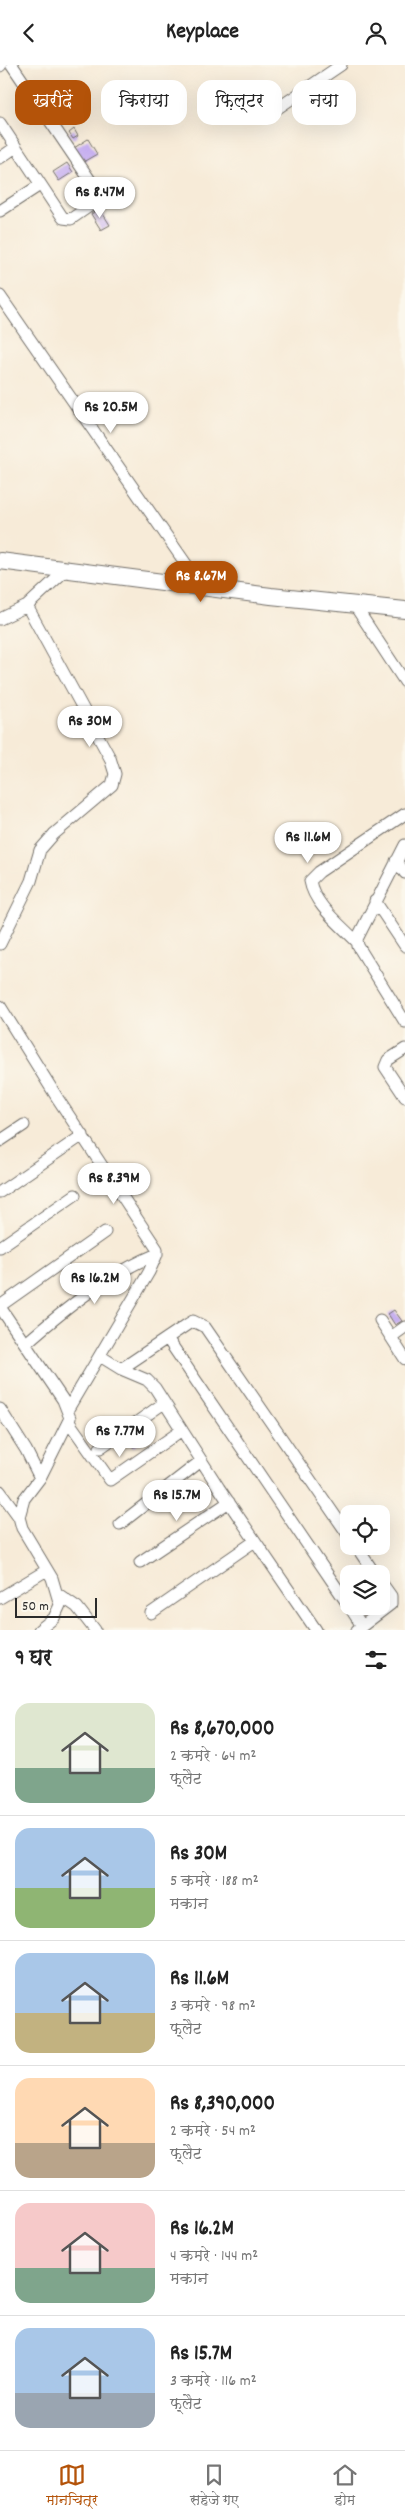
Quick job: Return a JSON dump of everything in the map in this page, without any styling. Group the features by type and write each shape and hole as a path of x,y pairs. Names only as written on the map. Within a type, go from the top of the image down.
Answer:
{"street":[{"path":"0,123 40,185 66,219 71,219 97,201 99,196 96,189 12,65"},
{"path":"282,105 342,65"},
{"path":"0,158 16,147"},
{"path":"0,211 40,185"},
{"path":"0,296 186,564 199,587"},
{"path":"0,561 68,568 199,587 355,606 405,610"},
{"path":"0,619 27,606 68,568"},
{"path":"0,944 32,881 40,850 54,834 112,785 115,774 110,759 27,606"},
{"path":"355,606 405,682"},
{"path":"405,814 319,872 310,881 312,889 322,904 357,942 405,1022"},
{"path":"357,942 375,901 405,845"},
{"path":"396,861 405,873"},
{"path":"375,901 405,946"},
{"path":"0,1006 154,1242 157,1254 149,1272 68,1409"},
{"path":"405,1049 388,1060 385,1067 405,1097"},
{"path":"0,1141 24,1125"},
{"path":"0,1192 83,1135"},
{"path":"0,1247 75,1195"},
{"path":"105,1232 0,1307 68,1409 69,1422 110,1480 182,1430"},
{"path":"25,1344 78,1299 133,1264 157,1254"},
{"path":"380,1320 405,1359"},
{"path":"121,1369 193,1321 205,1327 340,1523"},
{"path":"390,1337 405,1327"},
{"path":"167,1338 340,1593"},
{"path":"100,1356 121,1369 147,1379 228,1502 316,1630"},
{"path":"100,1448 164,1403"},
{"path":"0,1409 26,1450 40,1478"},
{"path":"39,1630 58,1612 60,1605 58,1594 48,1570 22,1529 20,1517 24,1499 40,1478 69,1422"},
{"path":"120,1524 201,1461"},
{"path":"0,1491 20,1517"},
{"path":"140,1563 228,1502"},
{"path":"151,1613 255,1541"},
{"path":"0,1598 48,1570"},
{"path":"58,1594 77,1607 95,1630"},
{"path":"353,1615 359,1628 376,1615"}],"building":[{"path":"74,129 78,136 73,139 69,133"},
{"path":"88,139 97,154 83,162 74,148"},
{"path":"67,163 73,172 59,181 53,172"},
{"path":"100,209 110,225 101,230 91,214"},
{"path":"394,1310 402,1321 395,1325 388,1314"},
{"path":"142,1422 151,1435 133,1447 124,1434"}]}
